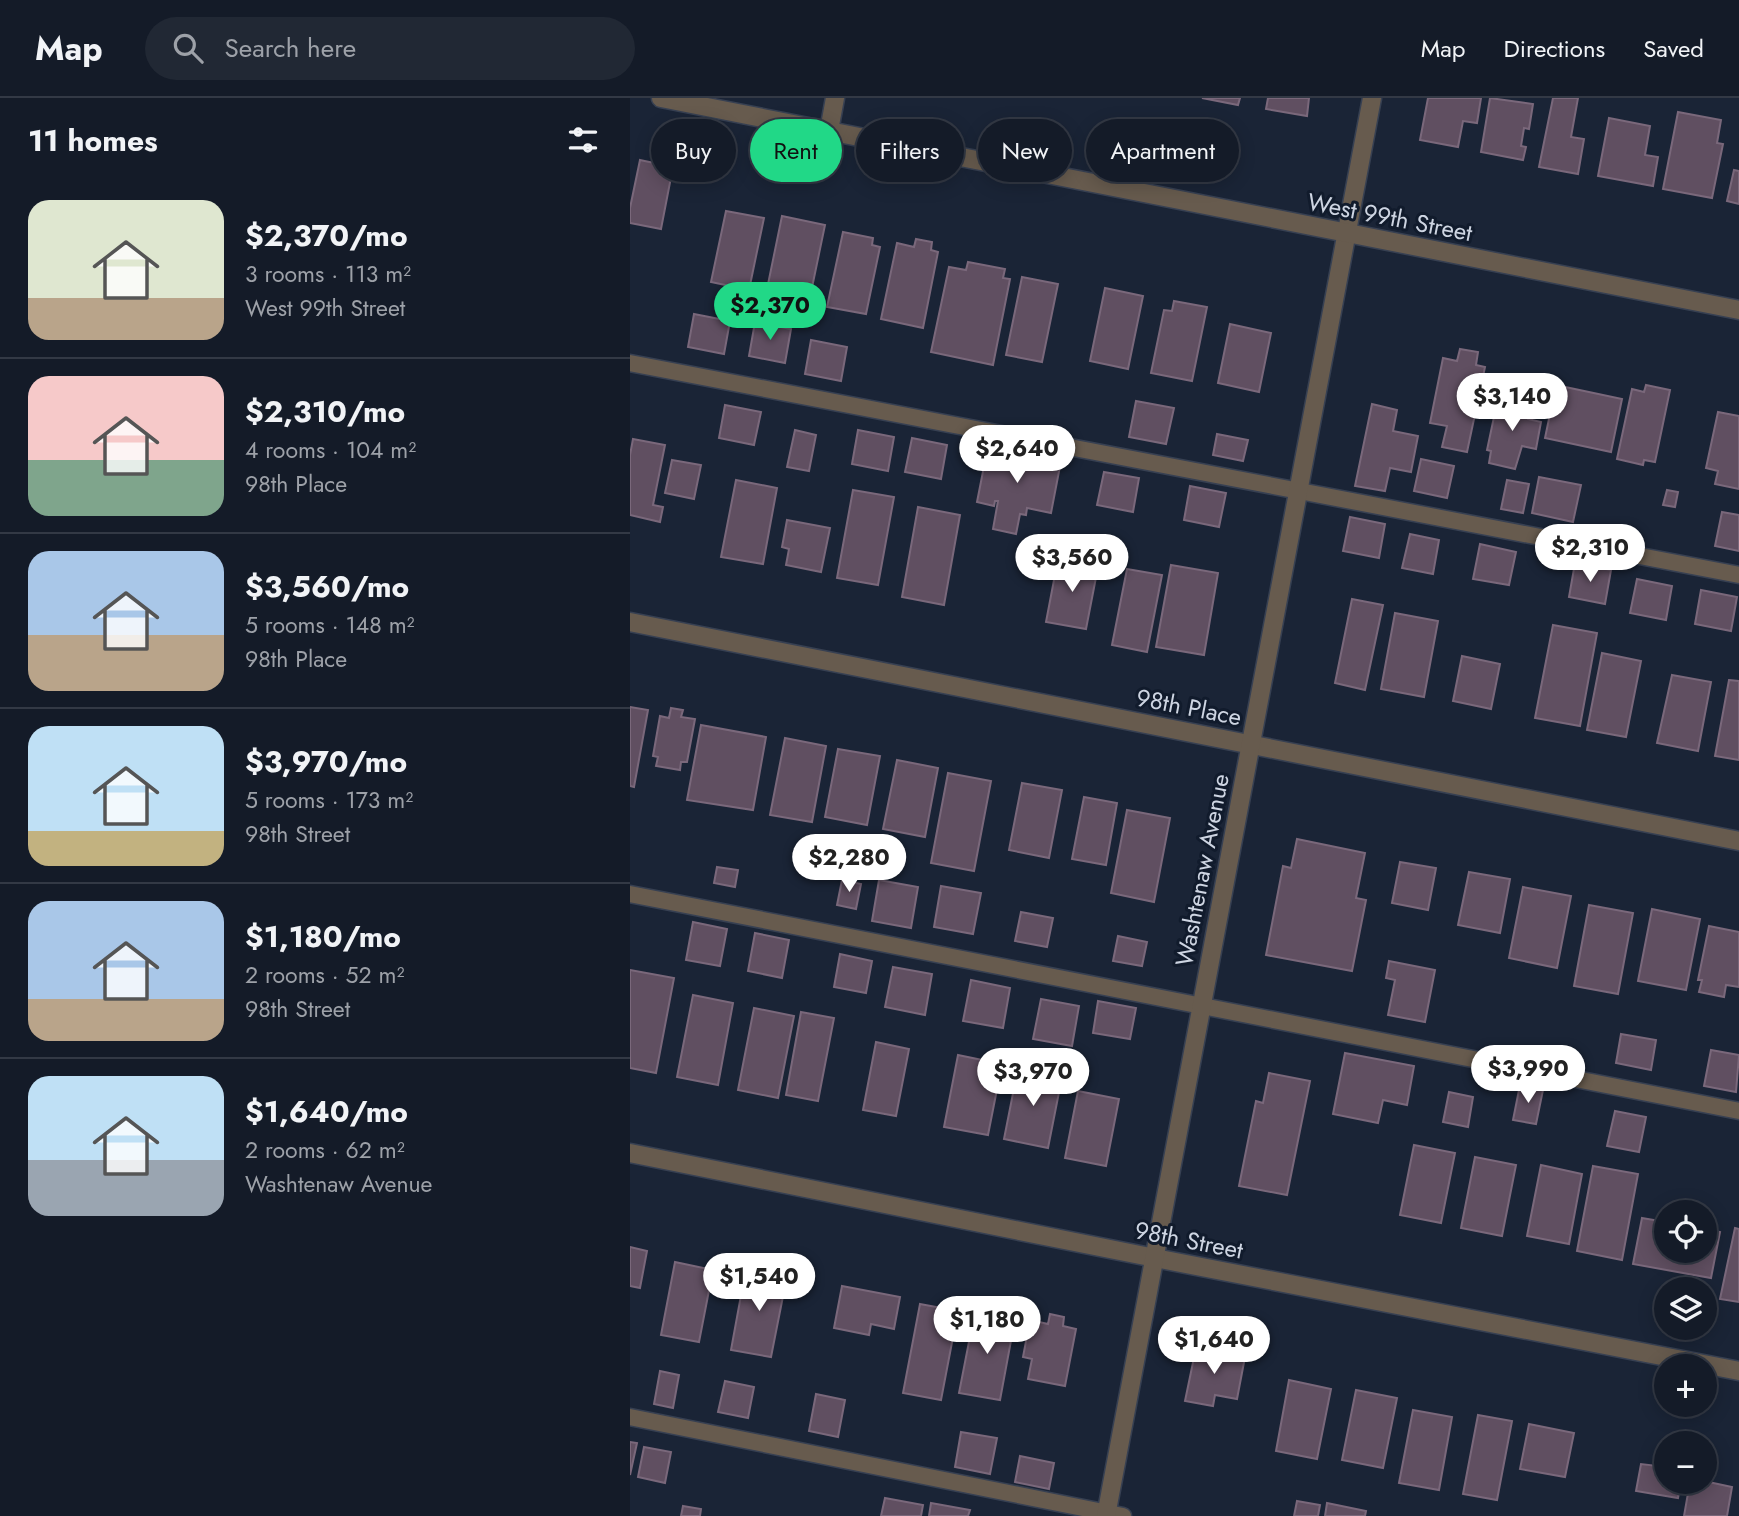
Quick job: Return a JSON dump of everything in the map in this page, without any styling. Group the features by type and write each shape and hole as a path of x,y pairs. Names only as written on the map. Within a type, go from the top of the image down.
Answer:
{"street":[{"name":"West 99th Street","path":"661,98 768,119"},
{"path":"831,119 835,98"},
{"name":"Washtenaw Avenue","path":"1112,1515 1154,1258 1372,98"},
{"name":"West 99th Street","path":"842,134 1739,310"},
{"name":"98th Place","path":"630,622 1739,841"},
{"name":"98th Street","path":"630,1153 1739,1371"}],"lane":[{"path":"630,363 1739,575"},
{"path":"630,894 1739,1111"},
{"path":"630,1416 1112,1515"}],"building":[{"path":"1202,98 1240,98 1238,105"},
{"path":"1268,98 1309,98 1307,116 1266,109"},
{"path":"1428,98 1481,98 1477,123 1463,121 1458,147 1420,140"},
{"path":"1490,98 1533,104 1529,129 1524,128 1521,146 1526,147 1523,160 1481,152"},
{"path":"1553,98 1578,98 1571,137 1584,139 1578,174 1539,167"},
{"path":"1678,112 1721,120 1717,143 1723,144 1712,198 1663,189"},
{"path":"1609,118 1650,126 1645,155 1658,157 1653,186 1598,176"},
{"path":"640,160 651,162 651,182 670,182 661,229 630,223 630,208"},
{"path":"1734,170 1739,171 1739,204 1727,201"},
{"path":"726,211 764,218 749,290 711,282"},
{"path":"782,216 825,225 809,302 766,294"},
{"path":"843,232 873,238 872,245 880,247 866,314 827,307"},
{"path":"916,239 932,242 931,250 938,252 923,328 881,319 897,243 914,247"},
{"path":"968,262 1005,269 1003,278 1010,279 993,365 931,352 949,267 966,270"},
{"path":"1022,277 1058,284 1042,362 1006,355"},
{"path":"1105,288 1143,296 1128,369 1090,361"},
{"path":"1174,301 1207,307 1192,381 1151,373 1164,310 1172,311"},
{"path":"694,314 730,321 724,354 688,347"},
{"path":"755,322 791,329 785,363 749,356"},
{"path":"1230,324 1271,333 1259,392 1218,383"},
{"path":"811,340 847,347 841,381 805,374"},
{"path":"1460,349 1478,352 1476,365 1485,367 1467,452 1442,447 1447,426 1430,423 1443,358 1457,361"},
{"path":"1556,385 1622,399 1611,452 1545,438"},
{"path":"1646,385 1670,390 1655,462 1644,460 1643,465 1617,459 1632,389 1644,392"},
{"path":"1498,398 1531,405 1528,419 1541,422 1536,449 1522,446 1515,469 1489,463 1491,451 1487,450"},
{"path":"1136,401 1174,408 1166,444 1129,437"},
{"path":"1372,404 1397,410 1393,431 1418,436 1411,472 1390,468 1385,491 1355,486"},
{"path":"725,405 761,412 754,445 719,438"},
{"path":"1718,412 1739,416 1739,489 1715,484 1718,471 1706,468"},
{"path":"795,430 816,435 809,471 787,467"},
{"path":"858,430 894,437 888,471 852,464"},
{"path":"1217,434 1248,440 1243,461 1213,455"},
{"path":"912,438 947,445 941,479 905,472"},
{"path":"633,439 665,445 653,505 663,507 660,522 630,515 630,455"},
{"path":"988,446 1061,461 1051,513 1027,508 1026,515 1020,514 1016,534 993,529 998,501 995,501 994,506 977,502"},
{"path":"1421,459 1454,466 1447,498 1414,491"},
{"path":"672,460 701,465 694,499 665,493"},
{"path":"1104,472 1139,478 1133,512 1097,505"},
{"path":"1539,477 1581,485 1573,522 1532,513"},
{"path":"736,480 777,488 763,564 721,557"},
{"path":"1507,480 1529,484 1523,513 1501,509"},
{"path":"1190,486 1226,493 1219,527 1184,520"},
{"path":"853,490 894,497 878,585 837,578"},
{"path":"1667,490 1678,492 1675,507 1663,505"},
{"path":"918,507 960,515 944,605 902,597"},
{"path":"1722,512 1739,515 1739,551 1715,546"},
{"path":"1350,517 1385,524 1379,558 1343,551"},
{"path":"787,520 830,528 821,572 786,565 789,549 782,547"},
{"path":"1410,534 1439,540 1433,574 1402,568"},
{"path":"1480,544 1516,552 1509,585 1473,579"},
{"path":"1058,559 1098,567 1086,629 1046,622"},
{"path":"1575,563 1611,570 1605,604 1569,597"},
{"path":"1171,565 1218,573 1204,655 1156,647"},
{"path":"1127,569 1162,575 1147,652 1112,645"},
{"path":"1637,579 1672,586 1666,620 1630,613"},
{"path":"1701,590 1737,597 1731,631 1695,624"},
{"path":"1352,599 1383,605 1365,690 1335,683"},
{"path":"1395,613 1438,621 1424,697 1381,689"},
{"path":"1553,625 1597,633 1580,726 1535,718"},
{"path":"1602,653 1641,661 1626,737 1587,730"},
{"path":"1462,656 1500,664 1491,709 1453,701"},
{"path":"1672,675 1711,682 1698,751 1657,743"},
{"path":"1729,680 1739,681 1739,760 1715,756"},
{"path":"630,707 648,710 634,787 630,786"},
{"path":"671,708 683,710 681,717 695,719 687,762 681,762 680,770 656,766 658,757 653,756 660,716 669,718"},
{"path":"701,725 766,737 753,810 687,800"},
{"path":"785,738 826,746 812,822 770,815"},
{"path":"838,749 880,756 867,825 825,817"},
{"path":"897,760 938,768 925,837 883,829"},
{"path":"948,773 991,781 974,871 931,863"},
{"path":"1022,783 1062,790 1049,858 1009,850"},
{"path":"1084,797 1117,803 1106,865 1072,859"},
{"path":"1127,810 1170,818 1154,902 1111,893"},
{"path":"1297,839 1365,853 1356,898 1366,900 1352,971 1266,955 1283,866 1291,868"},
{"path":"1400,862 1436,868 1428,910 1392,903"},
{"path":"717,867 738,870 735,887 714,883"},
{"path":"1469,872 1510,879 1500,933 1458,925"},
{"path":"842,880 861,884 856,909 837,905"},
{"path":"879,880 918,887 911,928 872,921"},
{"path":"941,886 981,893 973,934 934,927"},
{"path":"1523,887 1571,896 1557,968 1509,958"},
{"path":"1589,905 1633,913 1618,994 1574,986"},
{"path":"1652,909 1700,919 1686,990 1638,981"},
{"path":"1021,912 1053,918 1047,947 1015,941"},
{"path":"693,922 727,929 720,966 686,960"},
{"path":"1709,926 1739,932 1739,987 1726,985 1724,997 1699,992 1702,980 1698,980"},
{"path":"755,933 789,940 782,978 748,971"},
{"path":"1118,936 1147,942 1142,966 1113,961"},
{"path":"840,954 872,961 866,993 834,987"},
{"path":"1389,961 1435,970 1425,1022 1388,1015 1395,980 1386,978"},
{"path":"893,967 932,974 925,1015 885,1007"},
{"path":"630,970 674,978 656,1073 630,1068"},
{"path":"971,980 1010,988 1003,1028 963,1021"},
{"path":"693,995 733,1003 718,1085 677,1077"},
{"path":"1041,999 1079,1006 1072,1046 1033,1039"},
{"path":"1098,1001 1136,1008 1130,1039 1093,1033"},
{"path":"754,1008 794,1016 778,1098 738,1090"},
{"path":"801,1012 834,1018 818,1101 786,1095"},
{"path":"1621,1034 1656,1040 1651,1070 1616,1063"},
{"path":"876,1042 909,1049 896,1116 863,1110"},
{"path":"1711,1050 1739,1055 1736,1092 1704,1086"},
{"path":"1345,1053 1414,1066 1407,1105 1383,1100 1378,1123 1333,1114"},
{"path":"958,1055 1002,1064 988,1135 944,1127"},
{"path":"1018,1068 1062,1077 1048,1148 1004,1139"},
{"path":"1269,1073 1310,1081 1287,1195 1239,1186 1256,1101 1263,1103"},
{"path":"1520,1085 1543,1090 1536,1124 1513,1120"},
{"path":"1078,1091 1119,1099 1106,1166 1065,1158"},
{"path":"1449,1092 1473,1097 1468,1127 1443,1122"},
{"path":"1615,1111 1646,1117 1639,1152 1607,1146"},
{"path":"1414,1145 1455,1153 1441,1223 1400,1215"},
{"path":"1475,1157 1516,1165 1502,1236 1461,1228"},
{"path":"1541,1165 1582,1174 1569,1244 1527,1236"},
{"path":"1593,1166 1638,1174 1622,1260 1577,1251"},
{"path":"1642,1218 1654,1220 1654,1263 1714,1263 1711,1277 1633,1264"},
{"path":"1735,1228 1739,1229 1739,1302 1720,1299"},
{"path":"630,1247 647,1251 640,1288 630,1286"},
{"path":"675,1262 713,1270 699,1342 661,1335"},
{"path":"746,1268 787,1276 771,1357 731,1350"},
{"path":"842,1286 900,1297 894,1329 871,1324 869,1335 834,1328"},
{"path":"920,1304 958,1311 941,1400 903,1393"},
{"path":"975,1311 1015,1319 1000,1400 959,1393"},
{"path":"1050,1314 1064,1317 1063,1326 1076,1329 1065,1386 1028,1379 1032,1359 1023,1357 1030,1320 1048,1324"},
{"path":"1213,1346 1231,1349 1230,1355 1245,1357 1237,1399 1215,1395 1213,1406 1185,1401 1196,1348 1212,1351"},
{"path":"660,1371 679,1375 673,1408 654,1404"},
{"path":"1289,1380 1331,1389 1317,1459 1276,1451"},
{"path":"725,1381 754,1387 748,1418 718,1412"},
{"path":"1356,1390 1397,1398 1383,1468 1342,1460"},
{"path":"816,1394 845,1400 838,1437 809,1431"},
{"path":"1413,1410 1452,1417 1439,1490 1399,1483"},
{"path":"1478,1415 1512,1421 1497,1500 1463,1494"},
{"path":"1529,1424 1574,1433 1565,1477 1520,1469"},
{"path":"961,1432 997,1438 990,1474 955,1467"},
{"path":"630,1442 637,1443 630,1475"},
{"path":"644,1447 671,1452 665,1483 638,1477"},
{"path":"1020,1456 1054,1463 1049,1489 1015,1482"},
{"path":"1641,1464 1654,1466 1654,1494 1636,1491"},
{"path":"1717,1484 1732,1487 1727,1516 1684,1516 1688,1494 1717,1494"},
{"path":"1654,1494 1679,1494 1678,1498"},
{"path":"885,1498 923,1505 921,1516 881,1516"},
{"path":"1297,1501 1320,1505 1318,1516 1294,1516"},
{"path":"931,1503 970,1510 968,1516 929,1516"},
{"path":"1327,1503 1366,1511 1365,1516 1325,1516"},
{"path":"683,1506 701,1509 700,1516 681,1516"}]}
